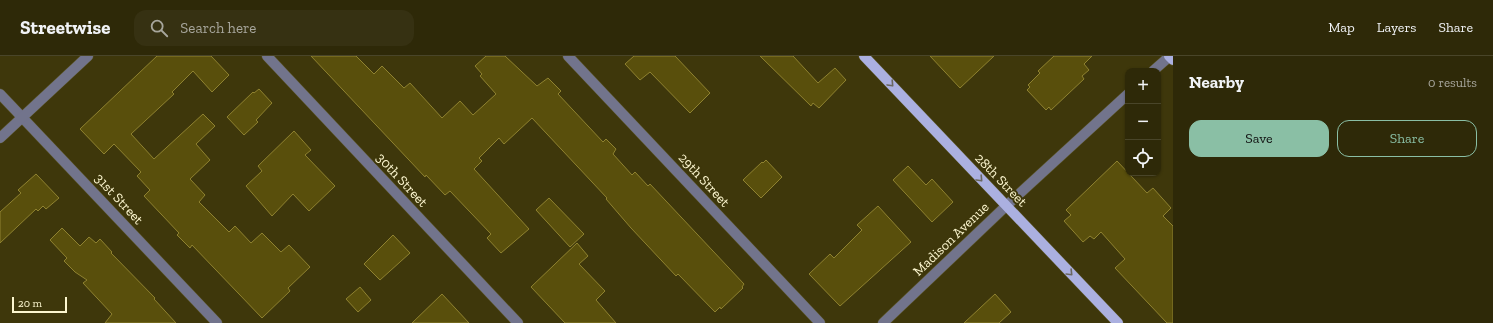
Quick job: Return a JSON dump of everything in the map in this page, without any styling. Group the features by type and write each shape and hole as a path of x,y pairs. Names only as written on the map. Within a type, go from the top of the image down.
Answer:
{"main road":[{"name":"28th Street","path":"864,56 1118,323"}],"street":[{"path":"0,138 88,56"},
{"name":"30th Street","path":"267,56 518,323"},
{"name":"29th Street","path":"568,56 820,323"},
{"path":"1157,68 1170,57"},
{"name":"31st Street","path":"0,94 217,323"},
{"name":"Madison Avenue","path":"883,323 1006,206 1125,97"}],"building":[{"path":"157,56 211,56 229,75 212,92 193,71 172,92 174,94 131,134 154,159 203,114 215,126 196,144 210,160 190,179 205,195 199,202 229,232 235,226 251,243 262,233 281,252 289,245 310,267 288,288 290,291 262,318 192,245 190,248 177,235 179,233 144,196 150,190 137,176 141,172 114,144 104,154 80,129"},
{"path":"311,56 356,56 374,74 382,66 404,88 410,83 442,118 460,101 473,115 496,94 480,76 482,74 475,66 486,56 505,56 537,86 548,78 561,91 558,94 603,142 606,139 616,149 613,154 632,175 635,172 648,186 650,184 744,284 742,287 743,288 721,309 720,307 715,312 678,274 676,276 631,228 606,199 607,198 532,118 504,144 499,138 479,158 482,161 474,169 529,229 501,253 487,238 491,234 450,191 445,195 426,175 425,177"},
{"path":"634,56 675,56 710,93 690,113 650,72 640,80 625,64"},
{"path":"760,56 793,56 818,83 835,68 846,80 819,108 813,103 811,106"},
{"path":"930,56 994,56 960,88"},
{"path":"1054,56 1092,56 1084,64 1089,70 1082,76 1084,79 1051,110 1049,107 1046,110 1027,90 1030,87 1028,85 1040,73 1038,71"},
{"path":"259,89 272,103 256,120 258,122 244,135 227,117 253,92 254,93"},
{"path":"294,131 311,150 305,155 335,186 309,211 293,194 272,216 246,186 262,171 258,166"},
{"path":"766,160 782,177 761,198 743,180"},
{"path":"1117,161 1125,170 1125,176 1131,176 1147,193 1153,188 1171,208 1163,216 1173,226 1173,323 1167,323 1115,268 1125,259 1101,232 1094,239 1090,236 1083,242 1064,221 1071,215 1066,210"},
{"path":"908,166 926,185 932,179 953,202 932,222 893,180"},
{"path":"36,174 59,198 46,209 43,206 38,211 36,209 0,243 0,212 21,193 18,190"},
{"path":"549,198 584,234 570,247 536,210"},
{"path":"878,206 911,242 840,306 809,274 830,254 834,258 862,230 857,225"},
{"path":"62,228 80,246 89,237 96,243 100,239 112,252 111,253 155,298 154,299 176,323 105,323 112,314 83,283 87,280 75,272 64,261 67,258 50,240"},
{"path":"393,235 410,253 380,280 364,264"},
{"path":"577,243 588,256 579,264 605,291 596,300 616,323 565,323 531,287"},
{"path":"360,287 371,300 358,312 346,299"},
{"path":"442,294 469,323 412,323"},
{"path":"995,294 1011,312 999,323 964,323"}]}
